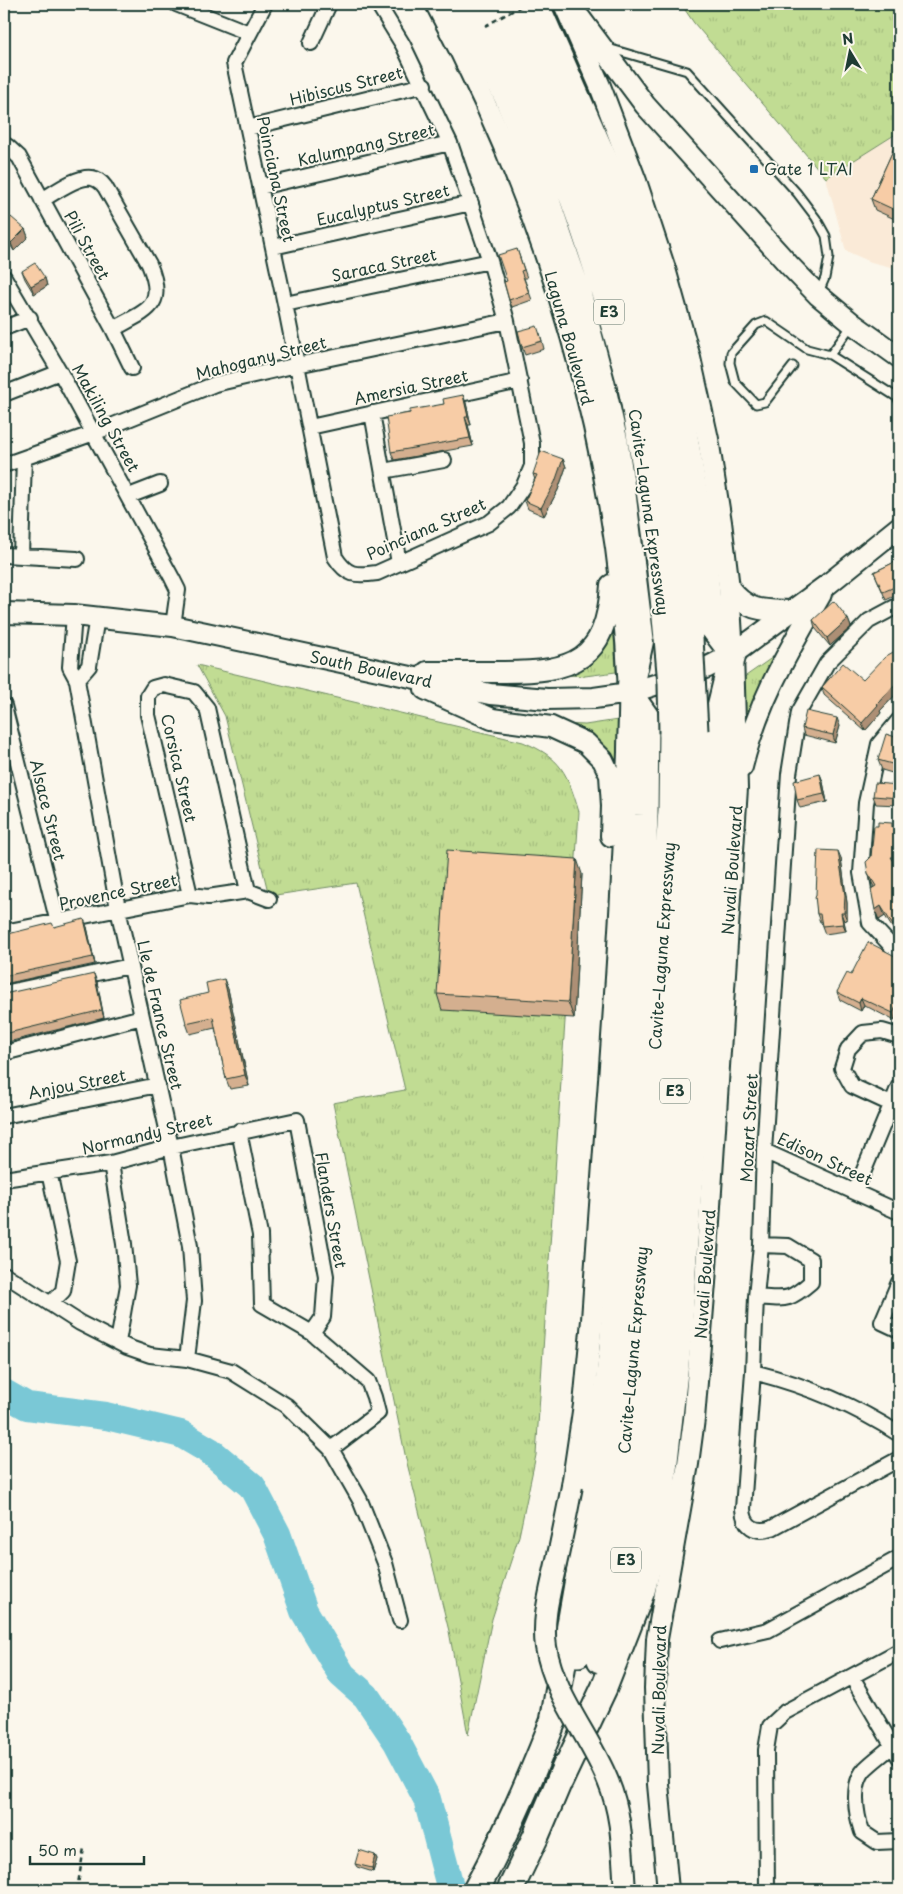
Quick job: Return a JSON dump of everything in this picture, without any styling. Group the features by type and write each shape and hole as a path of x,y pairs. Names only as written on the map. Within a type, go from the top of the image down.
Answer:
{"highway":[{"path":"460,4 508,97 534,163 577,289 602,384 624,494 641,639 629,692 646,717 645,814 612,1348 604,1421 591,1507 552,1722"},
{"name":"Cavite–Laguna Expressway","path":"510,1890 560,1781 593,1683 630,1545 646,1451 662,1280 694,800 683,732 671,472 653,383 640,331 600,206 575,139 546,73 511,4"},
{"path":"536,4 614,181 648,283 666,346 684,434 702,538 710,624 733,654 718,715 718,804 679,1336 661,1496 654,1541 642,1590 604,1688 560,1781"},
{"name":"Cavite–Laguna Expressway","path":"485,15 524,82 556,154 578,213 630,386 647,477 660,565 678,638"},
{"name":"Cavite–Laguna Expressway","path":"476,1890 534,1770 576,1659 610,1531 624,1448 639,1304 671,810 683,732"}],"main road":[{"name":"Laguna Boulevard","path":"436,4 487,103 534,222 564,310 582,376 602,466 614,539 629,692"},
{"path":"564,4 614,122 654,235 690,358 708,440 729,588 733,654"},
{"path":"570,4 660,122 818,295 853,324 899,357"},
{"name":"South Boulevard","path":"4,613 74,615 168,625 480,692 524,698 581,699 629,692 696,672 733,654 793,611 899,527"},
{"path":"390,672 544,671 568,666 578,660 593,646 606,620 610,599 614,539"},
{"path":"737,788 763,701 826,585"},
{"path":"729,588 738,599 751,607 764,610 793,611"},
{"name":"Nuvali Boulevard","path":"668,1890 658,1775 657,1639 688,1464 694,1419 705,1283 737,788 733,654"},
{"path":"390,672 492,719 551,727 565,732 586,743 598,754 607,768 611,782 612,820 609,874 618,941"},
{"path":"624,1890 621,1830 613,1794 598,1758 554,1676 546,1646 545,1624 548,1597 572,1486 584,1405 592,1320 618,941 626,800 629,692"}],"street":[{"path":"176,4 249,32"},
{"name":"Poinciana Street","path":"265,4 234,63 285,304 335,557 342,568 352,574 364,575 377,573 489,523 509,507 524,485 532,466 532,443 507,322 471,203 450,143 424,85 403,44 378,4"},
{"path":"311,43 329,4"},
{"name":"Hibiscus Street","path":"248,128 424,85"},
{"name":"Kalumpang Street","path":"260,187 450,143"},
{"name":"Pili Street","path":"4,146 7,146 19,157 113,329 132,368"},
{"path":"42,200 80,179 92,178 100,181 149,264 156,283 155,300 147,310 113,329"},
{"name":"Eucalyptus Street","path":"273,247 471,203"},
{"name":"Saraca Street","path":"285,304 490,261"},
{"name":"Makiling Street","path":"4,277 30,318 129,496 172,578 168,625"},
{"path":"4,328 30,318"},
{"name":"Mahogany Street","path":"4,466 94,433 215,384 297,365 507,322"},
{"path":"4,394 60,372"},
{"name":"Amersia Street","path":"310,427 520,381"},
{"path":"372,413 399,563"},
{"path":"21,556 24,458"},
{"path":"383,471 444,460"},
{"path":"129,496 160,484"},
{"path":"4,555 77,559"},
{"name":"Mozart Street","path":"899,605 869,621 827,663 799,712 788,774 764,1151 762,1245 756,1297 753,1372 743,1509 744,1520 752,1528 766,1530 772,1528 899,1459"},
{"name":"Lle de France Street","path":"74,615 70,667 77,680 118,909 172,1147 190,1246 194,1301 187,1359"},
{"path":"77,680 89,666 97,617"},
{"name":"Corsica Street","path":"190,895 148,715 148,696 153,688 164,685 194,692 207,708 248,891"},
{"name":"Alsace Street","path":"4,706 58,923"},
{"path":"899,720 879,744 866,803 861,873 870,923 894,950 899,951"},
{"name":"Provence Street","path":"4,932 58,923 190,895 208,897 248,891 269,899"},
{"path":"4,993 130,966"},
{"path":"4,1053 142,1017"},
{"path":"891,1104 852,1086 842,1068 848,1049 862,1033 882,1031 899,1036"},
{"name":"Anjou Street","path":"4,1116 158,1086"},
{"path":"855,1192 899,1086"},
{"name":"Normandy Street","path":"4,1179 111,1163 239,1131 297,1120"},
{"name":"Flanders Street","path":"297,1120 326,1276 323,1317 312,1333"},
{"path":"239,1131 260,1235 262,1304 312,1333 368,1381 374,1397 378,1413 331,1449"},
{"name":"Edison Street","path":"764,1151 899,1212"},
{"path":"111,1163 124,1244 128,1285 118,1342"},
{"path":"49,1172 68,1261 63,1291 50,1304"},
{"path":"756,1297 782,1299 795,1296 811,1282 811,1260 788,1246 762,1245"},
{"path":"4,1274 80,1323 127,1347 150,1355 187,1359 231,1371 287,1406 331,1449 360,1500 385,1563 400,1620"},
{"path":"899,1282 882,1322 899,1330"},
{"path":"753,1372 787,1380 821,1392 867,1415 899,1434"},
{"path":"720,1641 768,1630 899,1558"},
{"path":"767,1890 766,1750 770,1726 785,1712 899,1651"},
{"path":"852,1677 896,1752 864,1770 857,1784 857,1818 862,1832 877,1842 899,1841"}],"lane":[{"path":"600,45 687,71 797,193 816,218 827,242 829,257 818,295"},
{"path":"793,366 765,402 756,404 734,382 730,363 731,353 756,324 766,321 807,349 830,355 898,398 899,401"},
{"path":"830,355 853,324"}],"path":[{"path":"485,15 525,4"},
{"path":"76,1890 84,1848"}],"shaded area":[{"path":"899,132 899,269 871,262 846,251 826,178"}],"green space":[{"path":"681,4 899,4 899,132 826,178 694,23"},
{"path":"613,618 616,672 585,676 566,675 586,662"},
{"path":"786,648 745,737 743,678"},
{"path":"197,665 523,742 547,754 561,768 571,787 579,812 536,1455 519,1536 492,1619 468,1735 449,1631 406,1459 333,1103 405,1090 356,883 269,896 225,716"},
{"path":"618,720 619,788 562,724 585,725"}],"building":[{"path":"899,137 899,207 897,211 871,199"},
{"path":"11,217 25,229 11,243 4,231 4,225"},
{"path":"517,249 524,270 521,271 529,293 509,300 504,282 507,281 498,255"},
{"path":"35,263 45,278 31,286 22,271"},
{"path":"537,326 542,341 522,347 518,331"},
{"path":"463,395 468,417 465,417 470,438 391,452 386,417 410,413 410,410 444,404 443,399"},
{"path":"541,451 563,459 555,482 541,508 525,501 537,475 533,474"},
{"path":"899,560 899,585 883,592 874,572"},
{"path":"834,601 848,619 827,638 813,620"},
{"path":"899,649 899,680 862,723 822,687 843,663 863,680 886,656"},
{"path":"806,711 837,718 833,735 802,728"},
{"path":"886,734 899,738 899,766 878,760"},
{"path":"820,774 824,794 797,800 794,781"},
{"path":"875,783 899,785 899,798 873,796"},
{"path":"878,822 892,823 892,827 897,827 899,830 899,857 891,857 899,869 899,924 894,927 881,906 875,910 871,889 876,886 868,873 866,862 871,857 874,826 878,826"},
{"path":"447,850 577,859 568,1002 437,994"},
{"path":"818,850 838,851 845,895 844,913 841,913 843,924 822,926 820,914 817,914 815,896"},
{"path":"84,919 93,957 4,976 4,935 52,923 54,927"},
{"path":"868,942 899,958 899,1000 893,1013 861,998 859,1003 837,992 847,973 851,975"},
{"path":"94,974 102,1010 4,1034 4,994"},
{"path":"224,979 245,1075 226,1079 213,1017 186,1023 180,1000 208,993 206,983"},
{"path":"359,1850 375,1855 372,1868 355,1864"}],"waterway":[{"path":"4,1393 27,1406 106,1416 181,1434 210,1451 252,1486 277,1534 304,1611 342,1675 366,1696 397,1742 427,1799 451,1890"}],"place":[{"name":"Gate 1 LTAI","path":"754,169"}]}
